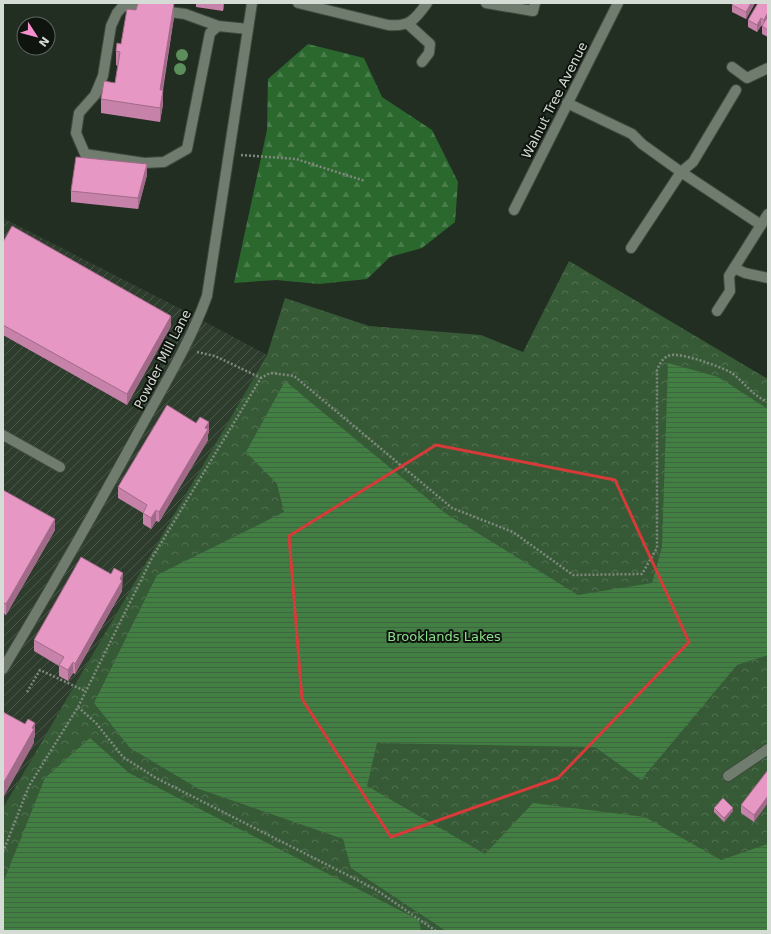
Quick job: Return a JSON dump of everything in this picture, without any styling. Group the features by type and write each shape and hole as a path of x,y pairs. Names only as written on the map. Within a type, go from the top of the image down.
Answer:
{"street":[{"name":"Powder Mill Lane","path":"3,669 7,652 99,505 197,323 207,296 252,3"},
{"path":"298,3 388,25 408,24 427,3"},
{"path":"486,3 533,11 535,3"},
{"name":"Walnut Tree Avenue","path":"514,210 618,3"},
{"path":"218,26 210,33 187,149 164,162 144,163 85,154 76,132 79,113 95,94 103,76 111,26 117,13 123,6 185,14 218,26 248,29"},
{"path":"408,24 430,44 429,53 422,62"},
{"path":"732,67 747,78 768,68"},
{"path":"630,248 681,172 693,162 736,90"},
{"path":"568,103 632,134 642,144 681,172 761,225"},
{"path":"717,311 730,291 729,276 768,214"},
{"path":"734,268 745,273 768,278"},
{"path":"3,435 60,467"},
{"path":"728,776 768,749"}],"path":[{"path":"229,154 296,159 366,181"},
{"path":"197,352 215,356 262,378"},
{"path":"3,852 29,786 78,707 152,558 262,378 270,373 294,376 452,508 513,532 572,575 642,574 657,548 657,370 662,360 672,355 710,362 730,372 759,399 768,402"},
{"path":"27,692 40,670 85,691"},
{"path":"78,707 96,723 123,757 156,778 375,889 436,931"}],"highlighted area":[{"path":"436,445 615,480 689,642 558,778 391,837 302,699 289,536"}],"shaded area":[{"path":"3,218 183,310 267,355 3,808"},
{"path":"668,363 718,377 768,409 768,655 737,665 641,780 595,747 377,743 367,786 485,854 533,803 645,817 721,860 768,844 768,931 446,931 351,868 343,839 199,789 130,748 94,703 157,575 284,512 277,484 246,452 285,381 445,513 578,595 652,583 662,547"},
{"path":"90,738 129,773 419,920 421,931 3,931 3,883 45,778"}],"green space":[{"path":"308,44 364,58 382,97 432,130 458,182 455,222 422,248 390,257 367,279 319,284 276,280 234,283 267,130 268,79"},
{"name":"Brooklands Lakes","path":"569,261 768,379 768,931 3,931 3,808 267,355 285,298 369,326 481,335 523,352"}],"building":[{"path":"138,3 174,3 160,90 163,90 160,108 101,99 104,81 115,83 120,52 116,51 117,43 121,44 127,9 136,10"},
{"path":"733,3 751,3 746,12 732,5"},
{"path":"758,3 768,3 768,15 767,14 764,20 761,18 757,25 748,20"},
{"path":"768,16 768,30 762,26"},
{"path":"76,157 147,164 138,198 71,191"},
{"path":"12,226 171,316 127,394 3,325 3,242"},
{"path":"167,405 196,423 200,417 209,422 205,428 208,429 159,512 156,510 151,518 143,513 147,505 118,487"},
{"path":"3,490 55,519 6,604 3,602"},
{"path":"81,557 111,574 114,568 123,573 120,579 122,581 75,664 73,662 68,670 59,665 64,657 34,640"},
{"path":"3,712 25,724 28,719 35,723 32,728 34,729 3,784"},
{"path":"768,770 768,796 754,815 741,805"},
{"path":"723,798 733,808 724,818 714,808"}]}
